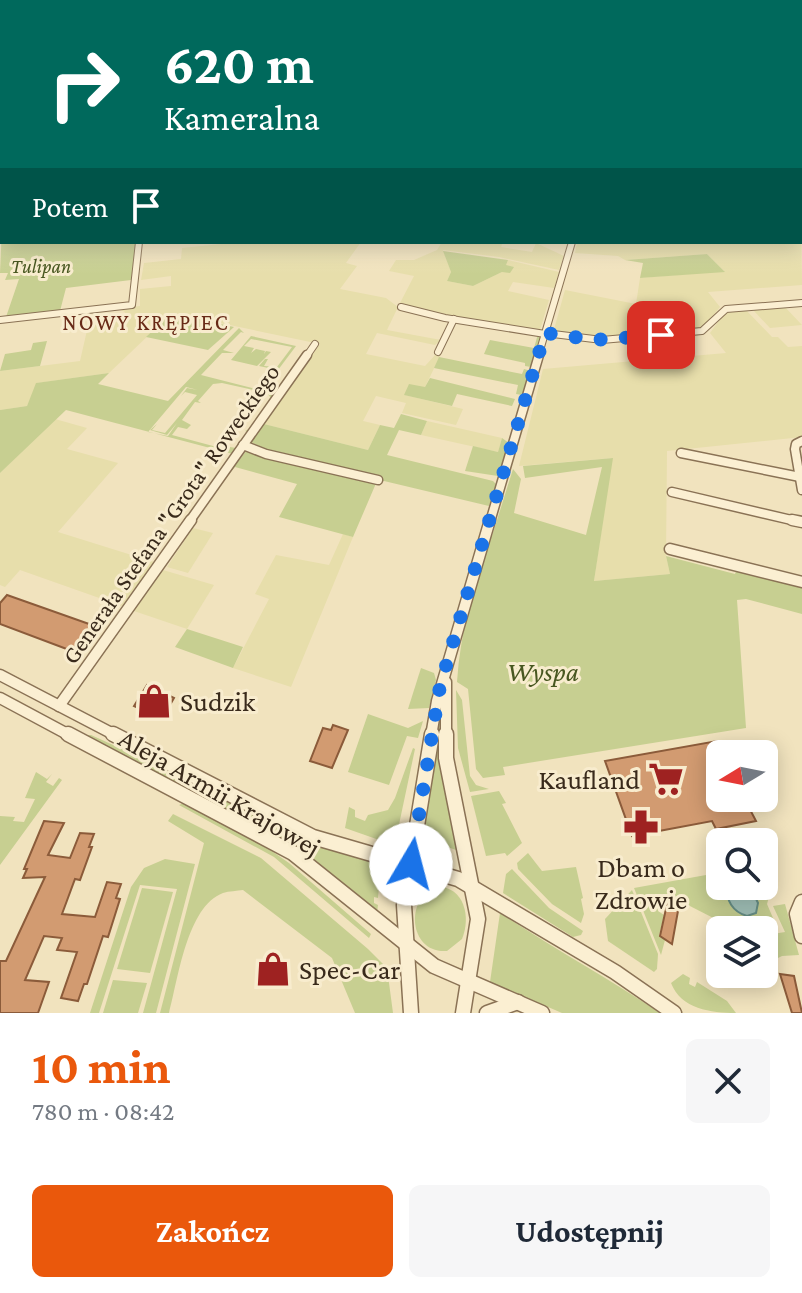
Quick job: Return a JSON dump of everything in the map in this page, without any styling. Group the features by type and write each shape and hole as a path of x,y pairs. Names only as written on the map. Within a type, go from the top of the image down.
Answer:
{"street":[{"path":"0,320 132,305 139,244"},
{"path":"411,1013 404,905 437,701 571,244"},
{"path":"401,307 454,319 595,340 705,330 726,309 802,303"},
{"path":"438,352 454,319"},
{"name":"Generała Stefana \"Grota\" Roweckiego","path":"59,706 315,344"},
{"path":"802,441 796,444 795,449 802,490"},
{"path":"243,445 266,454 378,480"},
{"path":"681,453 800,477"},
{"path":"672,492 802,522"},
{"path":"670,549 802,582"},
{"path":"451,650 445,698 444,745 478,919 463,1013"},
{"name":"Aleja Armii Krajowej","path":"0,675 313,837 444,873 472,886 615,972 674,1013"},
{"name":"Aleja Armii Krajowej","path":"0,698 293,853 434,966 542,1013"},
{"path":"800,903 802,936"},
{"path":"487,1013 518,1002"}],"shaded area":[{"path":"221,244 360,244 346,263 357,266 340,289 386,298 398,307 387,330 441,340 435,345 377,333 366,354 425,366 437,353 441,354 425,387 405,395 463,409 456,425 402,413 406,403 376,396 363,421 380,425 368,450 264,424 320,344 172,313 109,373 37,383 27,406 0,410 0,371 80,361 88,326 122,321 125,312 119,309 140,306 140,289 171,286 171,276 141,280 144,263 181,259 182,248"},
{"path":"441,244 502,244 501,247 532,252 538,244 564,256 559,270 499,257 443,250 451,272 447,281 473,286 502,272 508,260 559,272 554,288 513,282 508,291 549,300 540,330 452,318 399,305 414,276 389,271 396,260 414,260 437,250"},
{"path":"577,244 801,244 802,285 708,292 720,307 702,330 598,339 553,333 565,290 636,304 640,278 724,271 707,254 625,260 618,256 575,253"},
{"path":"783,305 802,325 770,328 753,308"},
{"path":"746,310 772,337 778,337 788,347 802,346 802,437 667,451 666,556 670,574 594,581 612,458 519,466 543,369 726,353 710,333 726,311"},
{"path":"55,419 87,428 67,449 118,463 58,532 154,562 122,606 20,570 5,587 0,585 0,473"},
{"path":"427,421 502,438 498,452 421,435"},
{"path":"193,528 213,533 188,573 167,567"},
{"path":"343,534 353,537 291,687 233,668 269,599 255,594 276,555 329,565"},
{"path":"163,570 214,585 187,629 134,611"}],"green space":[{"name":"Tulipan","path":"1,244 136,244 131,280 66,288 60,311 6,317 19,279 5,280 8,273 0,273"},
{"path":"443,251 508,260 506,265 514,267 510,273 502,272 473,286 447,281 451,272"},
{"path":"707,254 725,272 640,278 643,263 625,260"},
{"path":"172,313 234,327 208,350 146,337"},
{"path":"239,328 244,333 241,332 223,350 234,353 222,353 201,375 276,394 271,398 267,393 222,383 213,384 198,401 201,403 195,402 182,420 191,425 187,429 178,427 172,435 228,450 230,447 236,448 249,429 250,430 233,454 154,433 168,436 177,423 167,435 150,430 157,424 152,430 165,433 197,395 185,392 181,396 187,388 198,390 186,387 148,432 66,410 0,473 0,410 27,406 36,383 109,373 98,384 168,401"},
{"path":"538,334 541,337 531,367 484,354 490,340 534,348"},
{"path":"251,336 296,346 278,370 259,366 268,359 264,366 277,367 292,347 251,339 244,346 254,348 251,353 256,349 265,351 264,354 271,352 257,366 231,360"},
{"path":"47,341 40,366 0,371 5,354 31,350 33,343"},
{"path":"439,357 522,374 524,369 531,371 522,395 516,394 518,385 434,368"},
{"path":"430,378 515,399 512,406 457,394 452,406 404,395 409,384 425,387"},
{"path":"401,414 427,421 421,435 399,430 387,455 493,481 496,484 489,506 279,456 251,442 264,424 368,450 380,425 394,428"},
{"path":"502,438 509,443 498,476 465,471 473,446 498,452"},
{"path":"247,450 377,481 353,537 279,517 297,484 235,467 227,476"},
{"name":"Wyspa","path":"613,458 594,581 670,574 666,556 735,574 737,569 802,587 802,614 746,599 737,600 746,728 503,767 505,775 483,778 476,769 468,689 457,682 469,608 488,536 492,536 513,469 521,479 514,513 586,535 602,467 525,478 523,466"},
{"path":"187,629 243,647 233,668 175,647"},
{"path":"421,668 434,673 436,680 429,708 408,709"},
{"path":"456,690 462,700 470,776 476,785 489,789 470,792 458,748"},
{"path":"442,703 439,749 459,851 421,838 437,719"},
{"path":"368,714 408,728 423,721 418,738 407,736 389,785 348,772"},
{"path":"85,735 164,768 296,837 381,863 378,898 374,897 374,903 378,905 377,913 296,847"},
{"path":"413,748 397,834 382,841 345,828 349,807 355,810 355,817 365,821 368,815 388,810"},
{"path":"36,772 47,779 52,774 46,782 53,786 59,778 62,780 0,865 0,816 15,817 13,821 24,822 35,799 25,798"},
{"path":"499,791 506,803 502,804 522,843 507,856 505,853 486,856 471,796"},
{"path":"184,803 263,845 289,863 371,934 369,938 274,857 179,805"},
{"path":"173,814 261,858 368,949 387,968 393,1013 355,1013 332,958 243,890 223,893 201,913 186,946 169,1013 160,1013 204,843 168,821"},
{"path":"528,853 542,871 576,867 583,898 581,923 552,904 518,869 517,863"},
{"path":"165,859 195,864 156,1013 143,1013 177,889 140,885 99,1013 90,1013 131,887 144,868"},
{"path":"512,869 549,908 583,931 581,935 573,937 503,893 506,874"},
{"path":"706,875 706,900 768,900 772,916 709,916 684,903 682,908 661,896 658,911 664,915 659,936 665,940 661,955 634,888"},
{"path":"436,886 454,892 465,913 462,939 447,951 434,950 425,944 415,924 419,902"},
{"path":"142,888 173,892 150,973 117,969"},
{"path":"632,890 658,954 654,972 608,941 605,919"},
{"path":"785,904 799,955 778,958 778,933 785,932 773,906"},
{"path":"500,913 660,1013 562,1013 490,982"},
{"path":"683,974 690,978 689,984 695,987 697,982 727,1001 736,1013 717,1012 689,1004 671,983"},
{"path":"113,980 147,983 138,1013 103,1013"}],"water":[{"path":"757,900 756,913 742,914 729,901"}],"building":[{"path":"7,595 92,625 72,651 0,624 0,603"},
{"name":"Sudzik","path":"147,685 174,698 162,719 134,706"},
{"path":"333,725 348,730 332,768 310,761 323,728 331,730"},
{"name":"Kaufland","path":"706,743 706,812 751,812 756,821 716,828 712,821 632,836 605,761"},
{"path":"44,821 64,823 48,855 70,858 80,833 94,834 80,880 75,879 62,914 95,917 107,882 121,884 116,898 120,899 108,937 103,936 78,1001 61,998 77,952 57,950 62,938 44,936 25,980 49,982 38,1013 0,1013 0,961 6,961 45,877 23,878"},
{"path":"667,904 678,911 672,944 660,936"},
{"path":"780,974 794,976 802,1013 792,1013"}],"place":[{"name":"Sudzik","path":"154,701"},
{"name":"Kaufland","path":"666,779"},
{"name":"Dbam o Zdrowie","path":"641,827"},
{"name":"Spec-Car","path":"273,969"}],"district":[{"name":"NOWY KRĘPIEC","path":"146,322"}],"route":[{"path":"411,864 440,686 545,333 595,340 661,335"}]}
